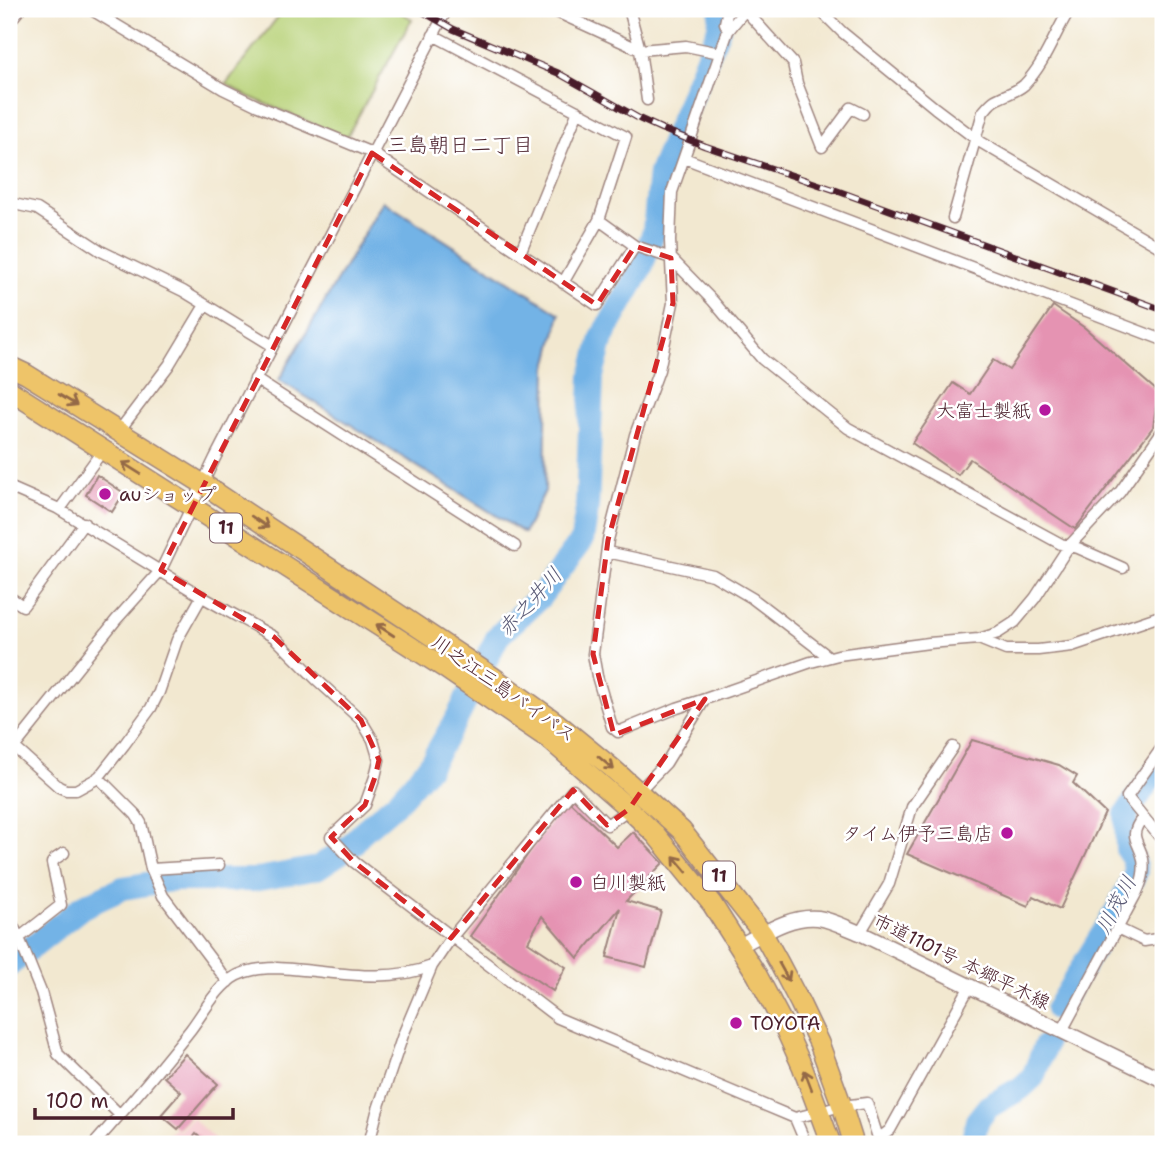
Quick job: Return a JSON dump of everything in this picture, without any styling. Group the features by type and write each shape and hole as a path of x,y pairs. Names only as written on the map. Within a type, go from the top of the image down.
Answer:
{"highway":[{"name":"川之江三島バイパス","path":"9,366 203,484 493,677 557,723 638,790 682,831 763,934 820,1043 854,1144"},
{"name":"川之江三島バイパス","path":"9,390 443,667 550,740 629,809 656,835 689,874 712,904 757,975 802,1066 831,1144"}],"street":[{"path":"9,20 20,9"},
{"path":"90,9 223,89 372,153 597,305 638,247"},
{"path":"202,596 177,640 159,692 150,708 98,777 76,790 66,790 11,750 160,570 255,379 447,9"},
{"path":"550,9 640,50 686,47 717,52"},
{"path":"629,9 640,50 647,100"},
{"path":"728,9 725,23 728,32"},
{"path":"863,114 851,108 822,147 797,83 793,63 746,9 717,52 672,192 673,303 659,370 635,435 607,552 593,654 612,727 618,733 677,708 829,657 979,639 998,633 1016,622 1069,546 1120,492 1163,429"},
{"path":"819,9 842,32 980,142 1163,248"},
{"path":"953,218 983,112 992,102 1021,87 1037,69 1070,9"},
{"path":"433,35 626,136 599,220 563,282"},
{"path":"520,253 578,111"},
{"path":"684,158 1163,340"},
{"path":"9,203 37,209 101,251 183,291 273,346"},
{"path":"599,220 638,247 671,258 762,359 848,428 1061,544 1078,548 1123,568"},
{"path":"119,431 169,365 205,305"},
{"path":"255,379 515,546"},
{"path":"60,509 103,450"},
{"path":"9,487 60,509 274,637 361,720 373,740 379,760 376,777 365,805 331,837 354,862 451,938 558,1018 795,1118 842,1106 867,1103 879,1142"},
{"path":"9,597 23,606 84,523"},
{"path":"607,552 713,575 752,598 829,657"},
{"path":"39,584 50,592"},
{"path":"979,639 1006,650 1072,646 1163,615"},
{"path":"369,1144 403,1035 432,966 451,938 573,790 607,825 629,809 638,790 666,763 705,699"},
{"path":"1163,746 1127,797 1163,841"},
{"path":"860,933 889,884 912,807 953,747"},
{"path":"98,777 136,815 141,823 151,869 160,891 228,982"},
{"path":"1062,1031 1143,878 1142,856 1135,841 1135,827 1140,814"},
{"path":"19,939 61,905 52,863 64,853"},
{"path":"151,869 219,865"},
{"path":"9,918 41,992 58,1055 120,1115"},
{"name":"市道1101号 本郷平木線","path":"739,946 788,922 819,918 860,933 1163,1080"},
{"path":"1116,928 1144,941 1163,938"},
{"path":"94,1144 218,993 228,982 244,972 276,968 366,975 414,973 432,966"},
{"path":"879,1142 890,1130 970,986"},
{"path":"795,1118 806,1144"}],"highlighted area":[{"path":"372,153 597,305 635,246 671,258 673,303 608,540 593,654 614,735 705,699 629,809 607,825 573,790 451,938 354,862 331,837 365,805 375,777 379,760 361,720 274,637 161,570"}],"shaded area":[{"path":"192,1118 220,1144 159,1144 175,1128 179,1131"}],"green space":[{"path":"284,9 395,9 412,19 346,138 247,96 226,84"}],"water":[{"path":"383,201 560,314 547,367 545,491 524,533 279,380"}],"building":[{"name":"大富士製紙","path":"1053,306 1085,328 1158,392 1153,427 1075,529 970,459 958,475 912,443 953,383 970,394 993,360 1009,370"},
{"name":"auショップ","path":"97,475 124,493 112,512 86,495"},
{"name":"タイム伊予三島店","path":"972,740 1059,765 1077,776 1073,783 1105,813 1060,909 1033,896 1028,906 907,854"},
{"name":"白川製紙","path":"567,799 617,847 633,832 663,863 626,901 661,911 646,967 607,957 620,908 578,958 542,916 528,942 566,967 553,991 470,936"},
{"path":"185,1054 218,1084 178,1129 161,1115 181,1092 164,1077"},
{"path":"196,1134 208,1144 188,1144"}],"waterway":[{"name":"赤之井川","path":"9,965 82,907 123,888 171,880 253,880 317,868 352,845 361,833 398,801 429,766 458,716 498,636 540,597 582,540 587,509 592,376 602,338 640,270 654,231 660,173 719,28 721,9"},
{"name":"川茂川","path":"1057,1009 1117,910 1136,872 1133,858 1127,849 1126,814 1163,761"},
{"name":"川茂川","path":"972,1144 977,1121 988,1107 1021,1088 1033,1077 1045,1046"}],"railway":[{"path":"418,9 453,29 558,73 662,129 1163,310"}],"place":[{"name":"大富士製紙","path":"1045,410"},
{"name":"auショップ","path":"105,494"},
{"name":"タイム伊予三島店","path":"1007,833"},
{"name":"白川製紙","path":"576,882"},
{"name":"TOYOTA","path":"736,1023"}],"district":[{"name":"三島朝日二丁目","path":"460,145"}]}
